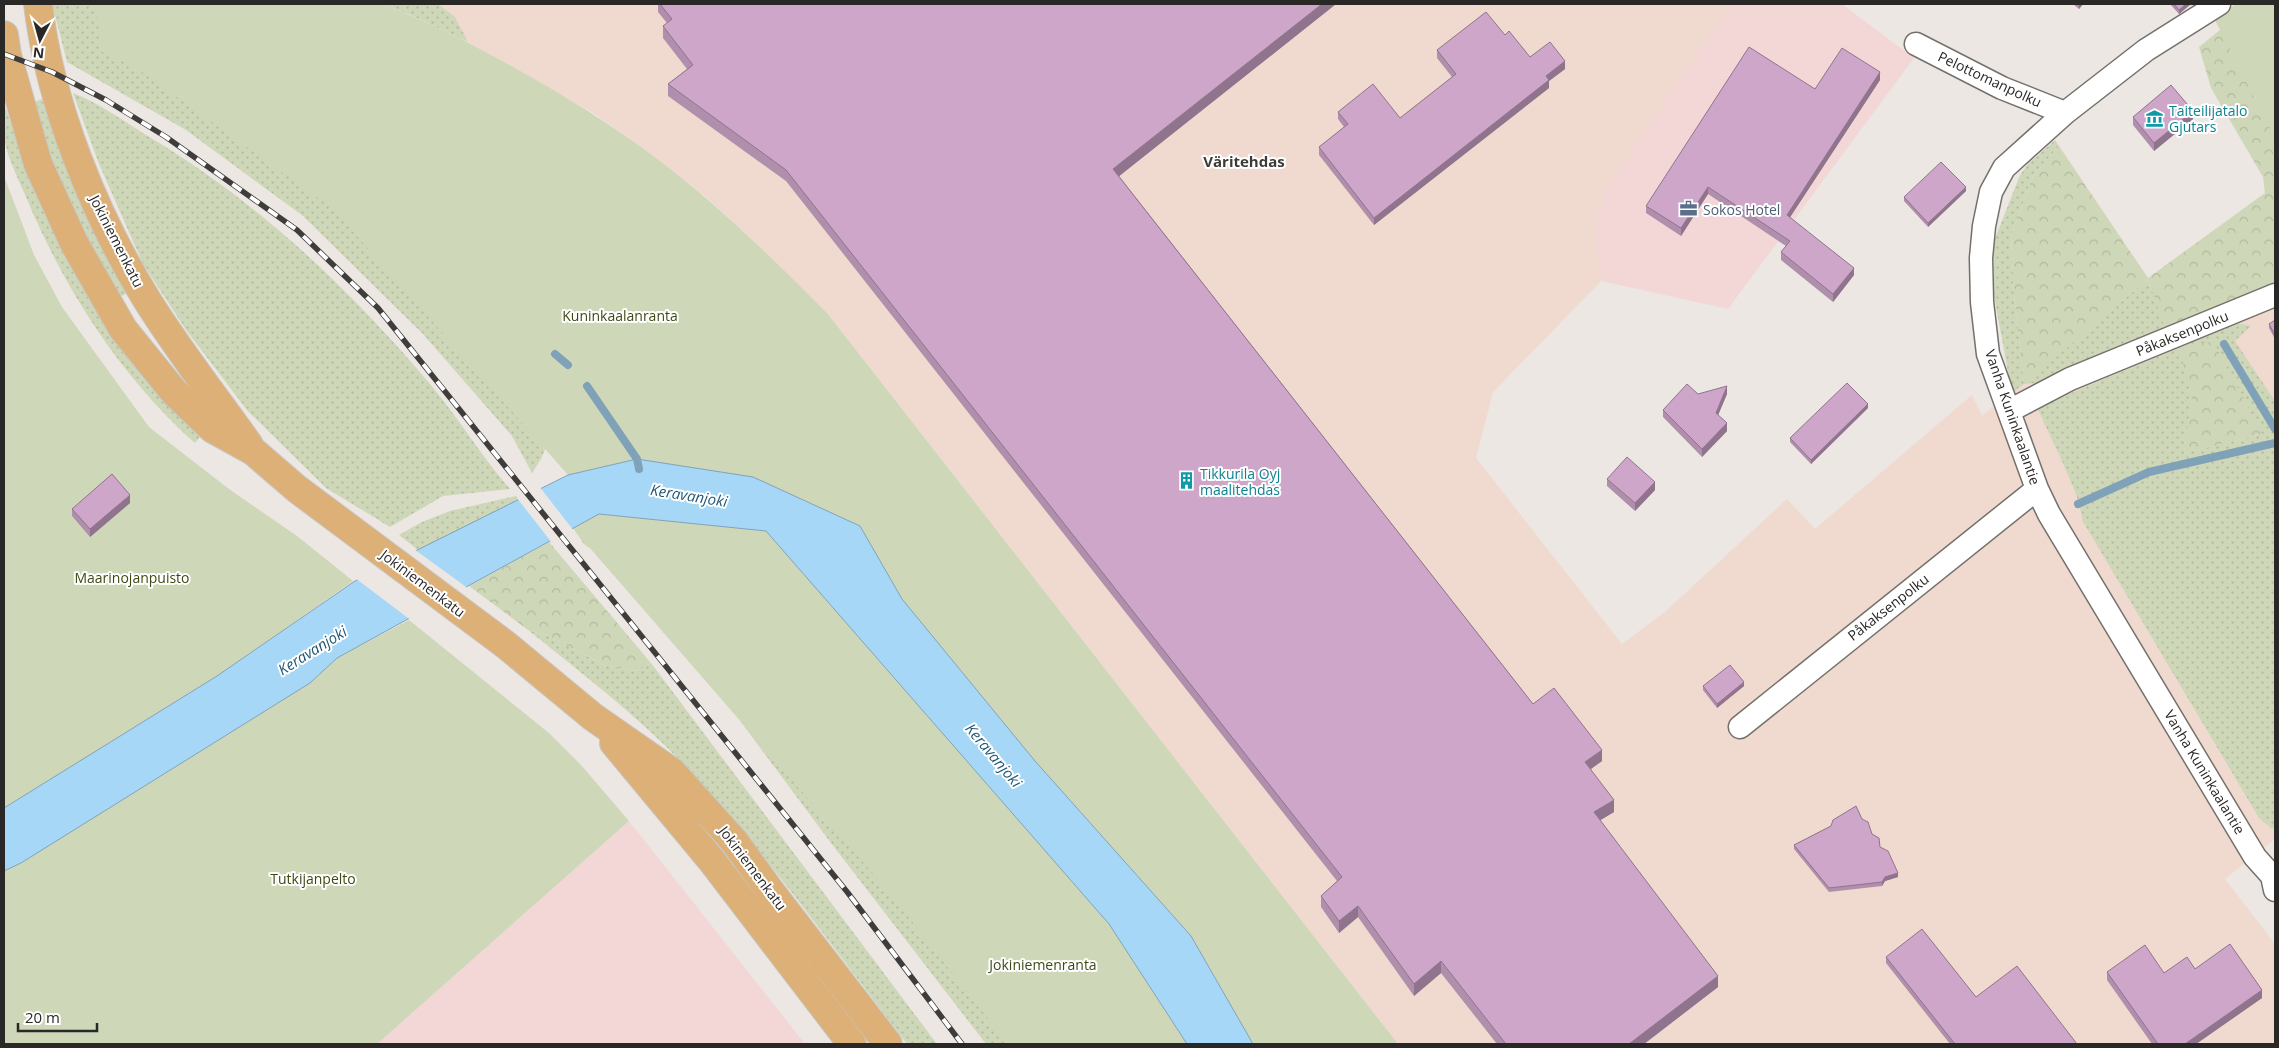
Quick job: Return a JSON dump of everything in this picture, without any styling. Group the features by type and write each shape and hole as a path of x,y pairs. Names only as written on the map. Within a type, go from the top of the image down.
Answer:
{"main road":[{"name":"Jokiniemenkatu","path":"38,4 52,72 74,149 106,225 148,300 253,451"},
{"name":"Jokiniemenkatu","path":"4,35 7,55 38,164 74,243 123,329 174,392 214,429 253,451 331,514 506,645 593,717 672,772 734,841 888,1044"},
{"name":"Jokiniemenkatu","path":"593,717 712,862 852,1044"}],"street":[{"name":"Vanha Kuninkaalantie","path":"2219,4 2146,50 2065,113 2004,168 1991,192 1984,226 1980,258 1982,302 1988,354 2037,489 2049,514 2256,856 2274,880"},
{"name":"Pelottomanpolku","path":"1916,44 2002,88 2065,113"},
{"name":"Påkaksenpolku","path":"2009,411 2070,379 2275,295"},
{"name":"Påkaksenpolku","path":"1740,727 2037,489"}],"shaded area":[{"path":"381,4 1731,4 1607,187 1594,225 1601,281 1493,392 1476,458 1622,644 1665,612 1787,499 1815,529 1972,395 1982,416 2148,279 2275,186 2275,839 2225,879 2275,944 2275,1044 1398,1044 827,313 748,235 706,197 654,156 595,114 468,42 411,15"},
{"path":"1731,4 1842,4 1914,58 1728,309 1601,281 1594,225 1607,187"},
{"path":"629,821 805,1044 377,1044"}],"green space":[{"path":"52,4 101,4 349,184 548,442 541,459 532,473 512,436 423,334 303,216 186,130 67,62"},
{"name":"Kuninkaalanranta","path":"95,4 381,4 444,30 531,77 584,108 635,142 683,179 723,213 827,313 1398,1044 1253,1044 1191,936 1035,761 902,599 860,526 753,477 637,459 568,475 332,208 132,65 102,52"},
{"path":"381,4 438,4 455,17 468,42 411,15"},
{"path":"2236,4 2275,4 2275,139 2214,18"},
{"path":"2220,30 2235,32 2275,101 2275,284 2213,313 2165,328 2148,279 2024,384 2014,295 2011,236 2033,176 2059,146 2148,278 2265,193 2263,177 2211,88 2199,47"},
{"path":"73,93 103,108 190,163 228,190 301,249 368,314 430,384 510,489 443,496 390,527 326,488 247,410 186,330 143,264 99,164"},
{"path":"42,99 78,199 101,247 127,293 117,299 73,219 29,104"},
{"path":"4,103 31,182 82,284 113,333 160,394 200,437 195,443 142,389 119,360 97,330 58,265 41,232 5,145 3,133"},
{"path":"2055,140 2059,146 2033,176 2011,236 2014,295 2024,383 2148,279 2165,328 2038,383 2024,384 2012,393 1994,296 1994,241 2020,175 2028,164"},
{"name":"Maarinojanpuisto","path":"4,176 34,255 62,307 149,427 229,489 297,536 353,581 217,676 4,808"},
{"path":"2236,323 2251,326 2235,341 2275,401 2275,826 2272,829 2259,818 2082,520 2081,510 2071,481 2037,407 2179,348 2178,343","holes":["2192,398 2262,434 2184,453"]},
{"path":"2213,341 2262,434 2184,453 2192,398 2179,348"},
{"path":"516,496 518,500 418,550 399,535 422,522 450,511"},
{"path":"599,514 1024,1044 986,1044 831,843 738,718 590,548 584,544 573,528"},
{"name":"Jokiniemenranta","path":"599,514 766,531 1109,924 1187,1044 1008,1044 888,891 573,528"},
{"path":"549,542 651,663 636,671 604,665 549,636 528,630 469,586"},
{"name":"Tutkijanpelto","path":"409,620 549,733 581,765 629,821 377,1044 4,1044 4,871 21,863 310,683 337,658"},
{"path":"528,630 549,636 604,665 636,671 651,663 937,1044 907,1044 775,871 691,772 633,716"}],"water":[{"name":"Keravanjoki","path":"637,459 753,477 860,526 902,599 1035,761 1191,936 1253,1044 1187,1044 1109,924 766,531 599,514 337,658 310,683 21,863 4,871 4,808 217,676 355,581 568,475"}],"pier":[{"path":"539,486 574,531 552,543 517,498"},
{"path":"414,549 469,589 412,621 355,578"}],"building":[{"name":"Tikkurila Oyj maalitehdas","path":"660,4 1322,4 1113,169 1533,704 1554,688 1602,750 1585,762 1614,800 1594,812 1718,976 1629,1044 1506,1044 1441,961 1414,984 1358,906 1339,921 1321,896 1342,877 786,170 668,84 693,65 663,26 672,19"},
{"path":"2174,4 2186,4 2179,10"},
{"path":"1486,12 1505,35 1509,31 1530,57 1550,42 1565,61 1546,76 1549,80 1374,218 1319,147 1348,124 1338,112 1373,84 1400,118 1456,74 1437,50"},
{"path":"1749,47 1815,89 1842,48 1880,72 1787,215 1854,268 1833,294 1781,252 1790,241 1708,187 1681,228 1646,206"},
{"path":"2171,85 2193,111 2154,143 2133,117"},
{"path":"1941,162 1966,187 1928,223 1904,197"},
{"path":"2275,320 2275,335 2269,324"},
{"path":"1847,383 1868,404 1811,460 1790,438"},
{"path":"1687,384 1698,394 1727,386 1716,413 1727,423 1702,449 1663,410"},
{"path":"1627,457 1655,482 1635,503 1607,479"},
{"path":"112,474 130,495 90,529 72,509"},
{"path":"1730,665 1744,682 1717,704 1703,686"},
{"path":"1856,806 1862,819 1868,822 1872,834 1879,838 1880,847 1888,851 1898,873 1885,877 1882,882 1829,888 1794,845 1831,826 1833,820"},
{"path":"1922,929 1976,997 2017,966 2077,1044 1955,1044 1886,957"},
{"path":"2230,944 2262,990 2185,1044 2158,1044 2107,972 2145,945 2164,973 2187,957 2195,969"}],"waterway":[{"path":"2224,344 2275,429"},
{"path":"555,354 568,365"},
{"path":"587,386 637,459 639,469"},
{"path":"2078,504 2149,472 2275,443"}],"railway":[{"path":"4,54 52,72 106,100 166,137 297,230 378,308 848,893 962,1044"}],"place":[{"name":"Taiteilijatalo Gjutars","path":"2155,118"},
{"name":"Sokos Hotel","path":"1689,209"},
{"name":"Tikkurila Oyj maalitehdas","path":"1186,481"}],"district":[{"name":"Väritehdas","path":"1244,161"}]}
